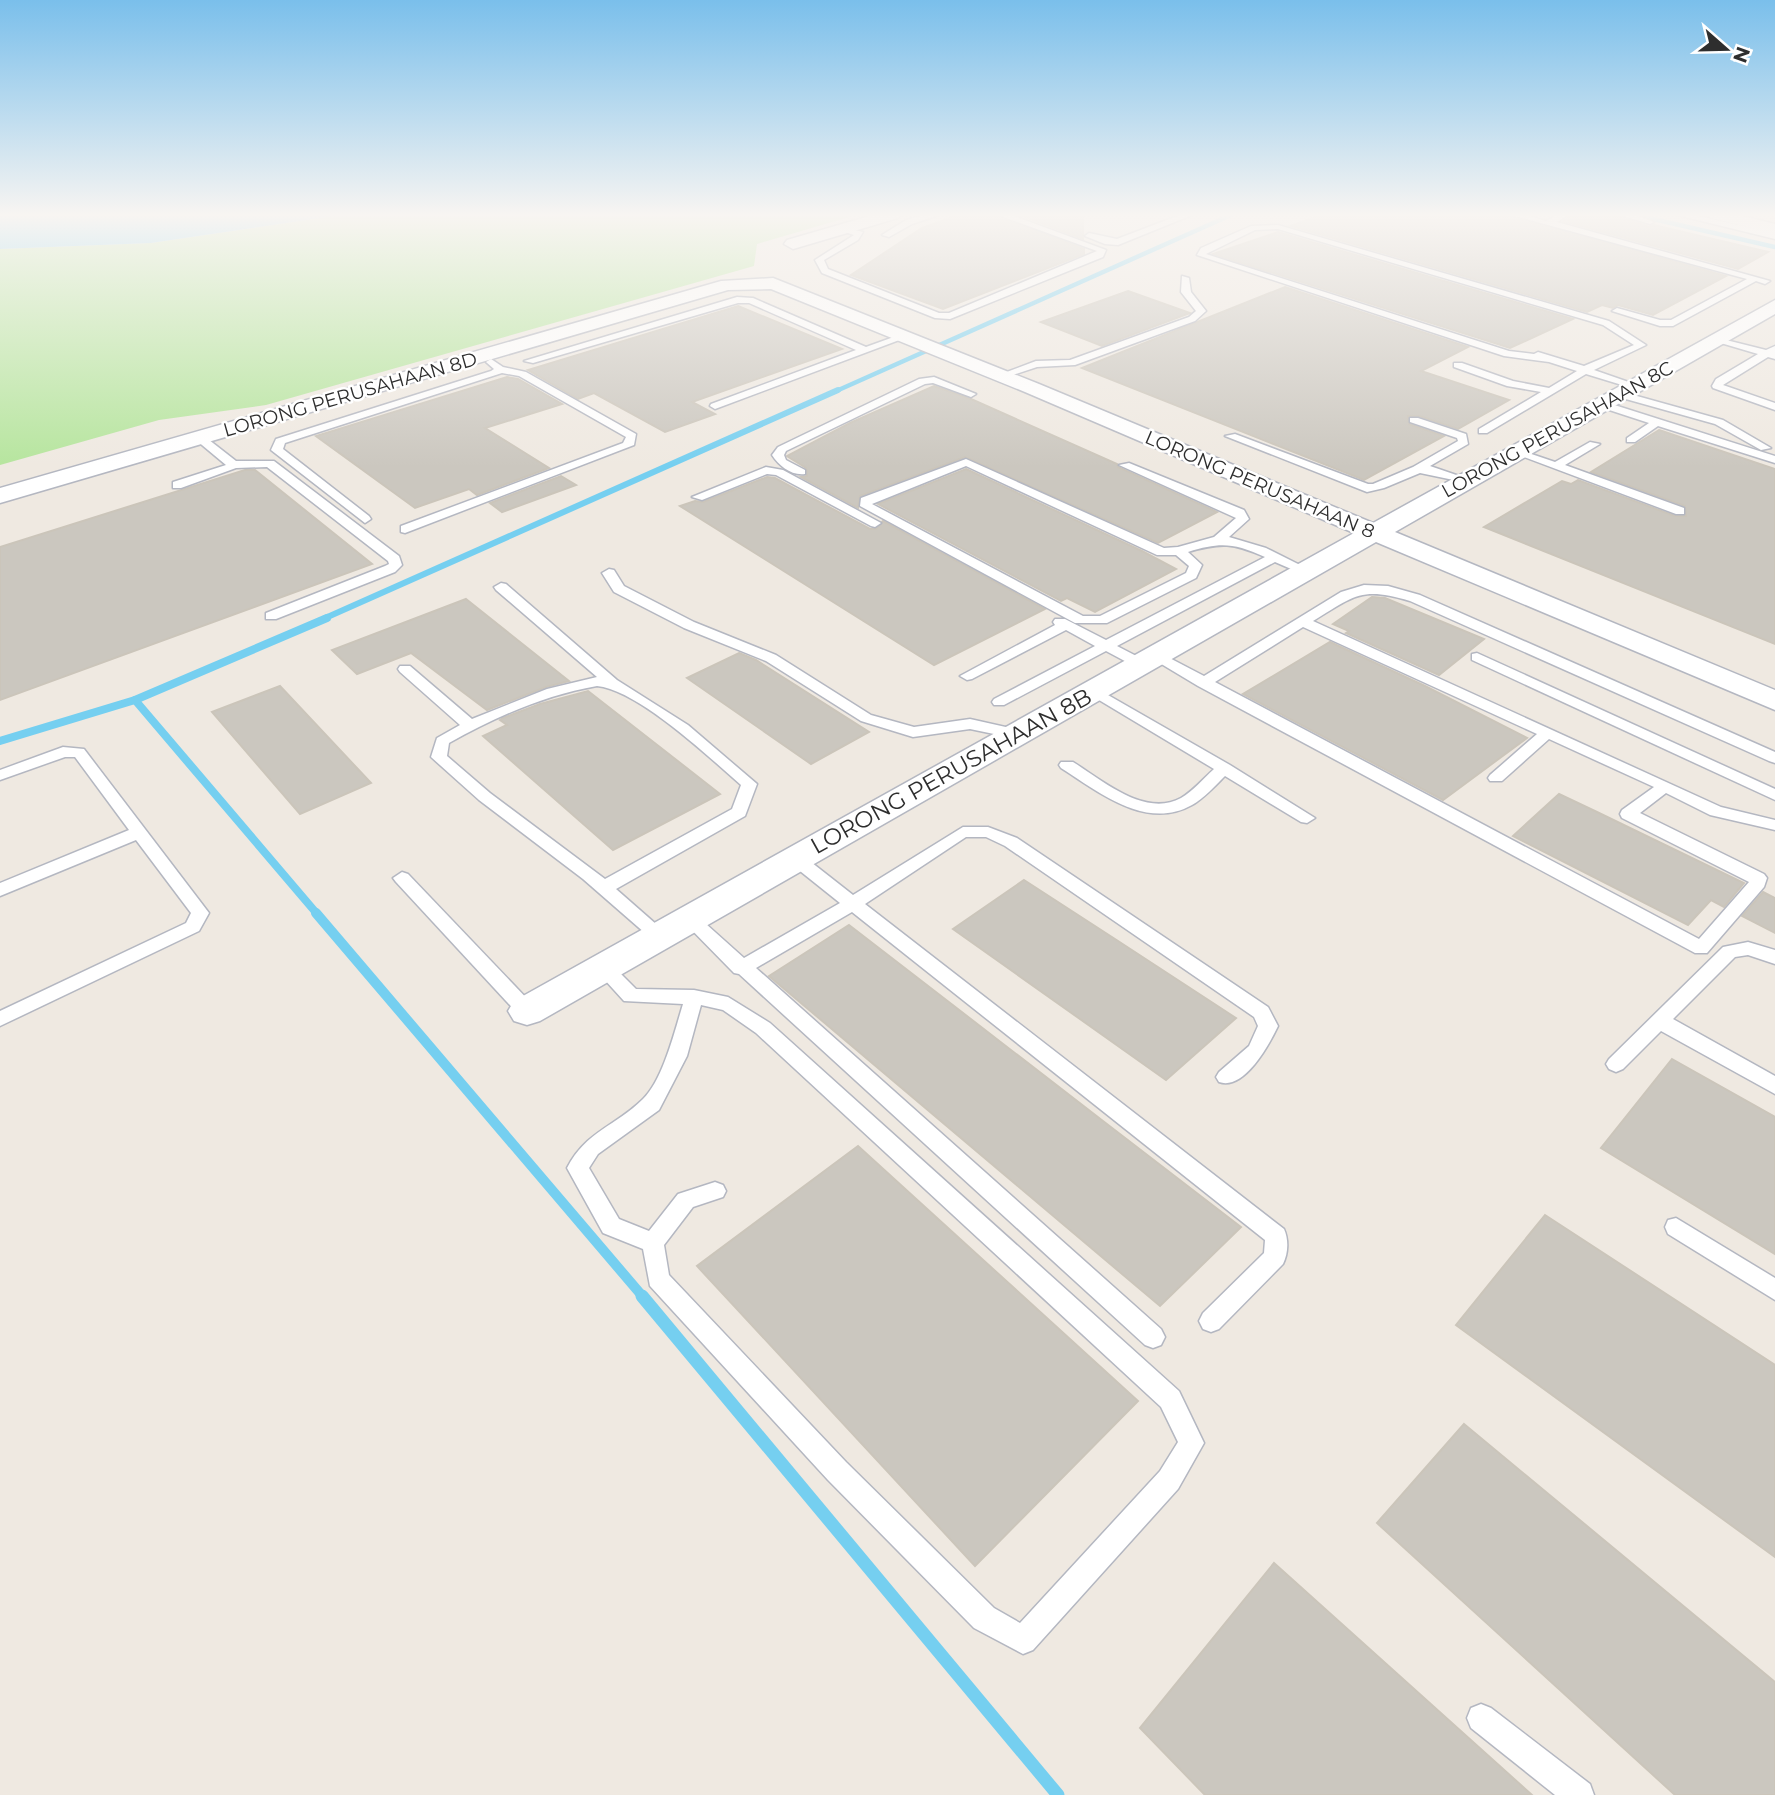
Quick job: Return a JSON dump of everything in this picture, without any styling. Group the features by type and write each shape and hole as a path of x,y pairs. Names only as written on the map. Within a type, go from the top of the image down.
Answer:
{"street":[{"name":"LORONG PERUSAHAAN 8D","path":"0,496 200,438 491,362 570,330 681,299"},
{"name":"LORONG PERUSAHAAN 8","path":"816,299 1775,701"},
{"name":"LORONG PERUSAHAAN 8C","path":"1375,532 1775,306"},
{"name":"LORONG PERUSAHAAN 8B","path":"527,1011 1375,532"}],"lane":[{"path":"895,299 939,316 950,316 992,299"},
{"path":"1001,376 1036,364 1071,363 1192,319 1201,311 1191,299"},
{"path":"1337,299 1508,354 1547,359 1587,369 1657,422 1775,460"},
{"path":"1483,431 1587,369 1641,345 1606,323 1523,299"},
{"path":"1616,311 1660,323 1673,323 1726,299"},
{"path":"529,361 737,300 750,300 866,351"},
{"path":"570,330 593,342"},
{"path":"715,406 866,351 911,338"},
{"path":"1717,339 1772,353"},
{"path":"1534,350 1534,353 1547,359"},
{"path":"1772,353 1717,386 1775,407"},
{"path":"365,519 277,450 279,441 495,373 491,362"},
{"path":"405,529 628,445 632,436 522,374 491,362"},
{"path":"1458,365 1511,384 1551,391"},
{"path":"971,394 934,380 923,381 782,449 778,455 782,462 1080,620 1102,620 1191,575 1196,565 1181,553"},
{"path":"1619,395 1719,422 1756,445 1775,451"},
{"path":"1231,436 1367,488 1378,488 1464,442 1462,436 1414,419"},
{"path":"1631,440 1657,422"},
{"path":"200,438 233,465"},
{"path":"1556,466 1594,444"},
{"path":"1517,452 1680,511"},
{"path":"866,506 865,501 871,498 966,462 1163,552 1181,553 1196,545 1219,539 1242,519 1240,513 1125,465"},
{"path":"177,485 229,469 233,465 270,463 394,559 396,565 271,616"},
{"path":"1417,469 1428,469 1464,481"},
{"path":"698,497 766,470 779,472 1107,646 1203,683 1701,948 1758,883 1758,878 1628,814 1665,786"},
{"path":"1219,539 1239,543 1305,571"},
{"path":"999,702 1273,558"},
{"path":"609,573 619,589 689,625 771,658 866,718 913,732 970,724 1018,734"},
{"path":"501,587 611,682 677,721 749,784 739,812 603,888"},
{"path":"1203,683 1364,587 1384,589 1415,598 1775,758"},
{"path":"1303,622 1716,811 1775,825"},
{"path":"967,676 1066,625"},
{"path":"1477,657 1775,794"},
{"path":"405,669 469,724"},
{"path":"611,682 592,680 469,724 442,741 439,757 477,792 568,858 659,936"},
{"path":"1094,691 1307,818"},
{"path":"1496,778 1547,733"},
{"path":"0,775 63,752 79,752 200,913 193,927 0,1019"},
{"path":"1067,765 1136,806 1165,810 1186,802 1224,768"},
{"path":"0,890 139,832"},
{"path":"741,968 852,904 963,832 988,832 1012,842 1261,1012 1268,1026 1256,1051 1226,1077"},
{"path":"796,859 1276,1236 1275,1258 1211,1321"},
{"path":"402,878 527,1011"},
{"path":"690,919 741,968 1153,1337"},
{"path":"1616,1064 1729,952 1748,948 1775,957"},
{"path":"603,968 631,996 694,997 728,1004 763,1028 1170,1399 1191,1443 1169,1480 1023,1640 984,1618 837,1471 658,1279 653,1243 686,1200 715,1191"},
{"path":"653,1243 611,1226 578,1168 591,1148 652,1104 677,1056 694,997"},
{"path":"1660,1021 1775,1086"},
{"path":"1676,1227 1775,1290"},
{"path":"1481,1718 1579,1795"}],"green space":[{"path":"0,299 639,299 266,405 159,420 0,465"}],"building":[{"path":"915,299 969,299 943,309"},
{"path":"1106,299 1150,299 1190,313 1102,346 1041,322"},
{"path":"1256,299 1321,299 1468,347 1421,371 1509,400 1458,429 1419,416 1408,416 1409,424 1444,436 1364,480 1082,368"},
{"path":"1354,299 1504,299 1573,319 1510,348"},
{"path":"1541,299 1683,299 1653,315 1618,305 1613,308 1602,305 1587,312"},
{"path":"738,306 842,349 692,402 715,414 665,432 594,393 578,399 528,370"},
{"path":"507,377 518,379 562,404 485,428 549,468 477,495 469,489 415,508 316,436"},
{"path":"934,386 971,399 1117,464 1118,467 1217,512 1158,543 965,457 860,496 858,508 801,477 807,476 806,468 787,456 850,423"},
{"path":"1659,430 1775,469 1775,644 1484,527 1562,481 1571,484 1578,480 1675,516 1686,516 1685,506 1591,472"},
{"path":"966,469 1176,569 1095,612 1067,598 1061,601 878,504"},
{"path":"245,470 255,470 372,564 0,700 0,547"},
{"path":"561,476 576,485 502,512 490,503"},
{"path":"767,477 775,478 870,529 876,529 883,521 1045,609 934,665 680,506 695,501 703,502"},
{"path":"1372,597 1385,598 1484,639 1439,675 1346,633 1349,631 1333,624"},
{"path":"466,599 569,681 487,710 411,653 357,674 332,650"},
{"path":"1330,642 1527,738 1443,800 1243,694"},
{"path":"739,653 756,660 869,732 811,764 687,678"},
{"path":"280,686 371,783 300,814 212,712"},
{"path":"588,691 720,794 613,850 483,736 507,725 500,720 503,718 540,704"},
{"path":"1559,794 1744,883 1724,907 1711,900 1688,925 1513,836"},
{"path":"1024,880 1236,1018 1166,1080 953,929"},
{"path":"1763,892 1775,898 1775,933 1742,916"},
{"path":"849,925 1241,1227 1160,1306 769,976"},
{"path":"1672,1059 1775,1117 1775,1254 1601,1148"},
{"path":"858,1146 1138,1401 975,1566 697,1266"},
{"path":"1545,1215 1775,1365 1775,1557 1456,1325"},
{"path":"1464,1424 1775,1682 1775,1795 1675,1795 1377,1523"},
{"path":"1274,1563 1532,1795 1205,1795 1140,1728"}],"waterway":[{"path":"834,392 1043,299"},
{"path":"323,619 838,390"},
{"path":"135,700 327,618"},
{"path":"0,741 135,700"},
{"path":"135,700 318,915"},
{"path":"316,913 644,1298"},
{"path":"642,1296 1058,1795"}]}
